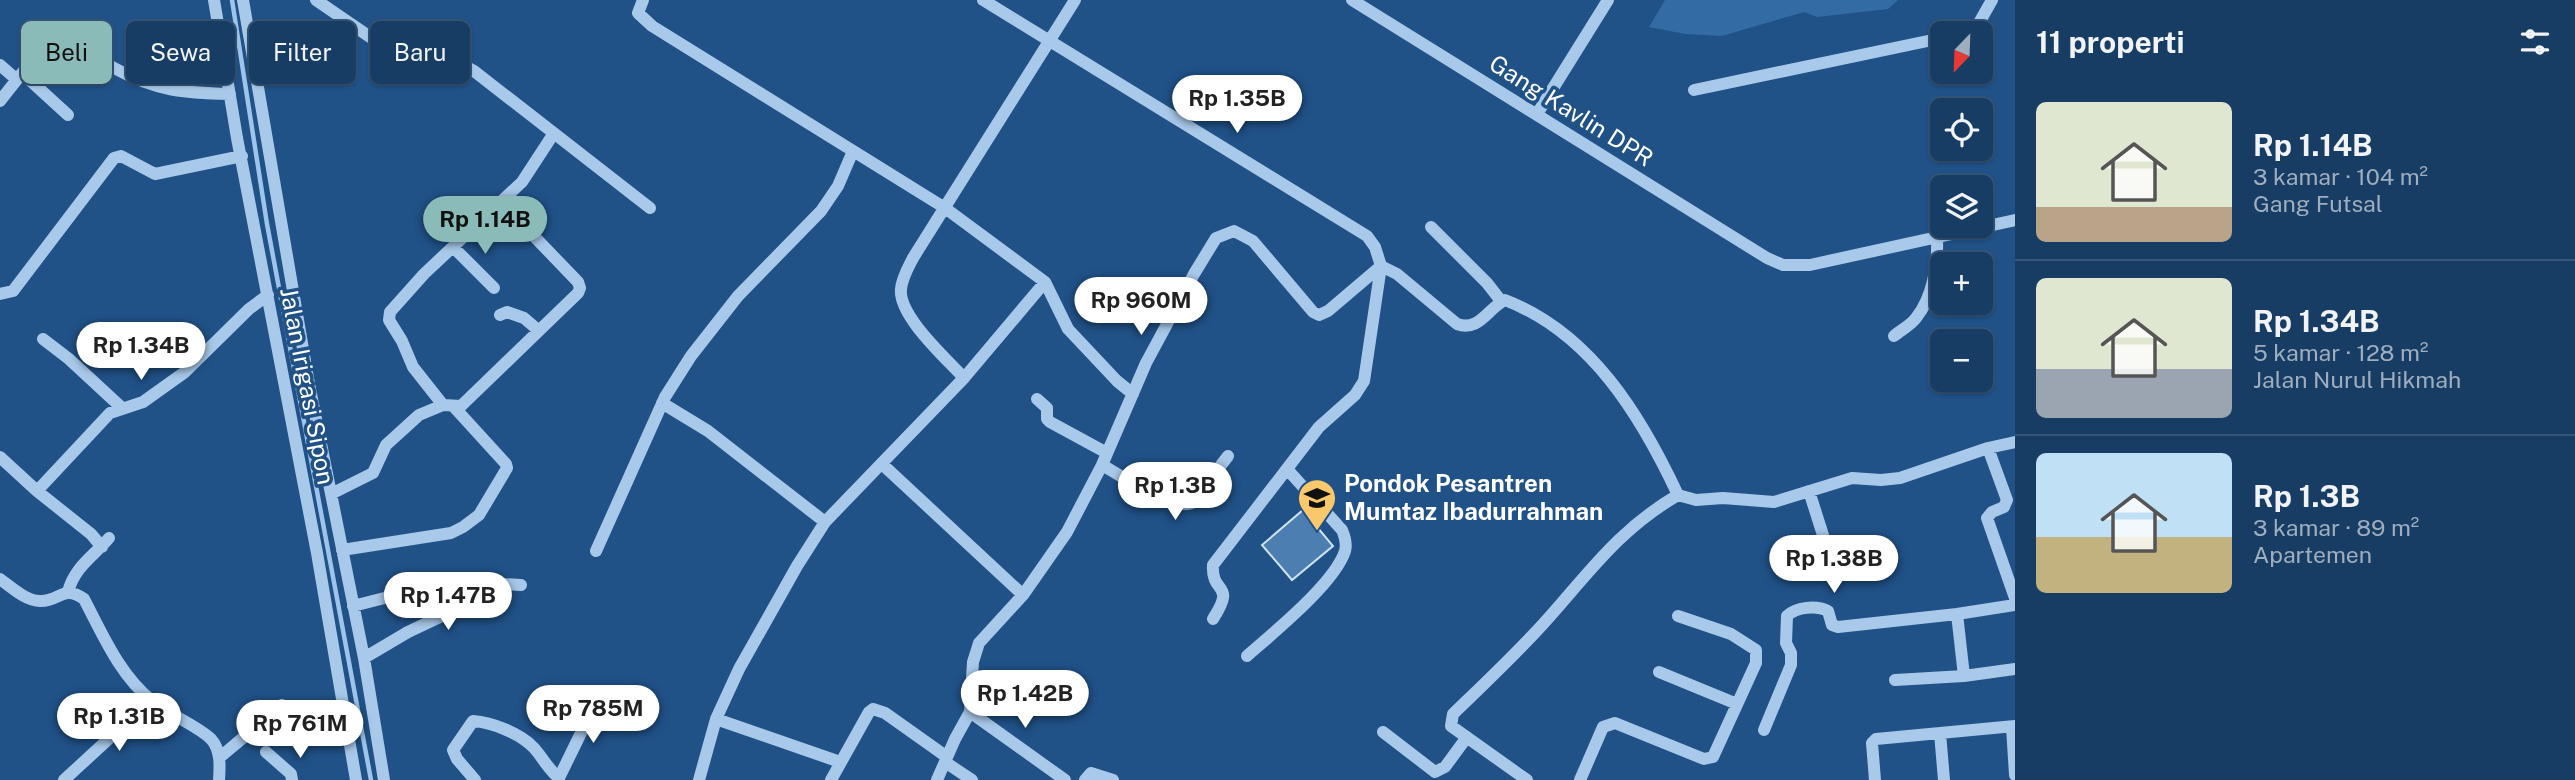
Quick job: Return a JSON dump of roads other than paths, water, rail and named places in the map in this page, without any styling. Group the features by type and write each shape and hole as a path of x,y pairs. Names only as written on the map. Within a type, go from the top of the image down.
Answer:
{"street":[{"name":"Jalan Irigasi Sipon","path":"214,0 313,527 355,780"},
{"name":"Jalan Irigasi Sipon","path":"243,0 304,357 364,658 384,780"},
{"path":"316,0 408,63 417,61 430,51 442,53 474,71 650,208"},
{"path":"643,0 638,13 647,22 945,208 1045,282 1068,328 1117,382 1132,394"},
{"path":"983,0 1367,236 1375,247 1381,266 1364,381 1355,395 1319,427 1213,565 1214,579 1224,594 1223,604 1213,619"},
{"path":"964,378 913,321 900,291 913,258 1075,0"},
{"name":"Gang Kavlin DPR","path":"1352,0 1767,258 1783,265 1810,265 1937,238"},
{"path":"1537,114 1608,0"},
{"path":"1980,21 1992,0"},
{"path":"0,101 45,44 58,34 71,38 112,67 147,83 181,93 230,94"},
{"path":"1694,90 1930,41"},
{"path":"0,65 19,76 68,115"},
{"path":"342,550 451,533 479,515 507,468 413,366 389,320 390,312 424,274 522,182 554,133"},
{"path":"596,551 662,403 691,356 738,296 821,211 838,186 853,151"},
{"path":"0,294 13,291 20,283 114,158 121,156 155,174 242,156"},
{"path":"331,494 373,473 386,445 419,415 449,406 461,406 578,293 578,282 501,202"},
{"name":"Gang Kavlin DPR","path":"1993,225 2015,220"},
{"path":"1431,227 1487,282 1501,301"},
{"path":"937,780 970,712 973,662 979,643 1023,595 1067,532 1104,459 1132,394 1211,245 1222,234 1234,232 1253,241 1313,312 1319,314 1328,310 1381,266"},
{"path":"1894,336 1915,320 1927,301 1937,238"},
{"path":"453,247 494,288"},
{"path":"1381,266 1398,274 1457,324 1465,327 1474,326 1501,301 1508,301 1563,334 1603,371 1634,411 1657,450 1678,495"},
{"path":"699,780 716,719 739,669 825,522 964,378 1045,282"},
{"path":"37,491 110,412 143,401 185,372 249,309 268,295"},
{"path":"500,315 507,312 524,318 538,330"},
{"path":"43,339 122,408"},
{"path":"1037,399 1047,408 1047,419 1050,422 1166,500 1179,505 1192,503 1228,456"},
{"path":"662,403 708,431 825,522"},
{"path":"1527,780 1451,726 1453,714 1520,649 1603,553 1653,510 1678,495 1696,500 1723,498 1774,502 1852,478 1900,478 2015,442"},
{"path":"1989,448 2007,500 2004,507 1992,512 1987,518 2015,598"},
{"path":"0,457 37,491 91,534 106,542 78,568 71,579 68,592"},
{"path":"881,464 1023,595"},
{"path":"1247,656 1310,599 1346,549 1346,538 1342,530 1286,469"},
{"path":"1809,491 1835,573"},
{"path":"0,579 30,599 41,601 68,592 76,593 84,599 121,668 151,700 211,739 219,758 219,780"},
{"path":"364,658 408,632 448,613 489,603 494,584"},
{"path":"353,606 412,591 494,584 521,585"},
{"path":"1764,730 1791,665 1786,627 1787,616 1792,611 1822,608 1828,611 1832,625 1838,627 2015,605"},
{"path":"1957,614 1964,676"},
{"path":"1580,780 1603,727 1607,724 1615,723 1709,760 1713,757 1756,663 1756,650 1731,634 1678,616"},
{"path":"1895,680 1964,676 2015,669"},
{"path":"1659,672 1737,704"},
{"path":"475,780 453,750 473,721 525,739 558,779 599,695"},
{"path":"64,780 151,700"},
{"path":"219,758 282,705"},
{"path":"831,780 873,709 885,713 972,780"},
{"path":"970,712 1065,780"},
{"path":"716,719 840,762"},
{"path":"1875,780 1872,743 1876,739 2013,726 2015,775"},
{"path":"1383,732 1431,770 1438,772 1445,767 1467,737"},
{"path":"1940,733 1944,780"},
{"path":"266,752 291,774 292,780"},
{"path":"1085,780 1091,773 1113,780"}],"waterway":[{"path":"232,0 267,224 371,780"}],"place":[{"name":"Pondok Pesantren Mumtaz Ibadurrahman","path":"1317,532"}]}
